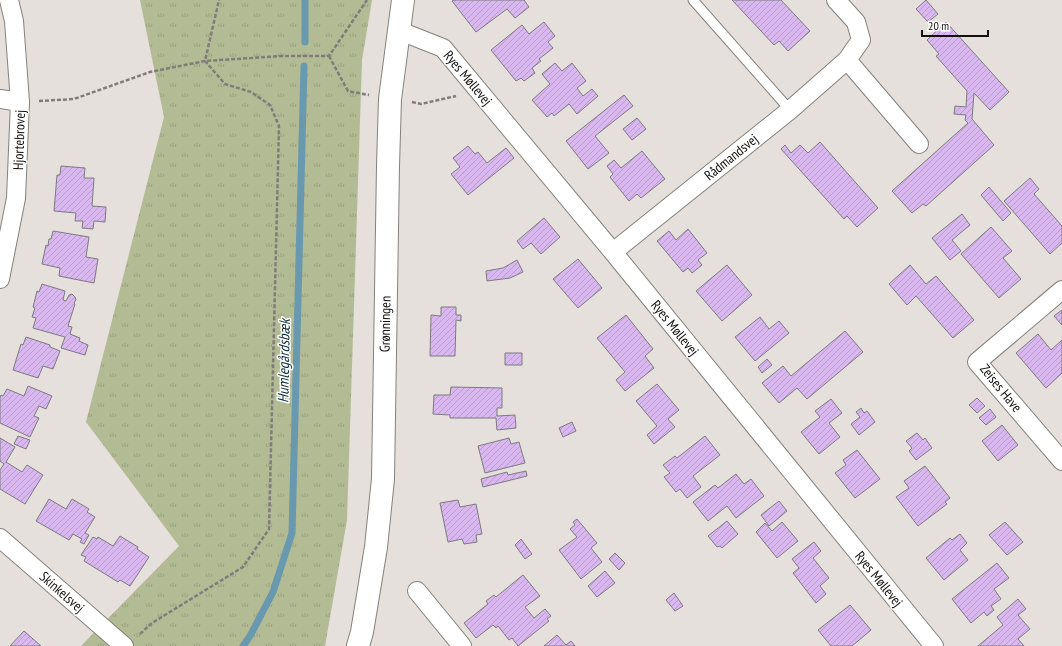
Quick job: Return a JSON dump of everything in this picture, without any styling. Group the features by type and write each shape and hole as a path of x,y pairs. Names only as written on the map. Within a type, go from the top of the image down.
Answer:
{"street":[{"name":"Hjortebrovej","path":"0,279 16,198 20,102 14,20 9,0"},
{"name":"Grønningen","path":"358,646 362,632 376,547 383,479 390,99 403,0"},
{"name":"Rådmandsvej","path":"613,252 790,110 847,60 861,40 856,22 836,0"},
{"name":"Ryes Møllevej","path":"400,30 443,48 613,252 934,646"},
{"path":"847,60 919,144"},
{"path":"0,98 20,102"},
{"name":"Zeises Have","path":"1062,290 977,362 1062,461"},
{"name":"Skinkelsvej","path":"0,538 130,641"},
{"path":"417,591 462,646"}],"lane":[{"path":"693,0 790,110"}],"path":[{"path":"206,61 219,0"},
{"path":"329,56 367,0"},
{"path":"20,102 74,99 150,72 206,61 282,56 329,56"},
{"path":"329,56 348,91 421,104 479,90"},
{"path":"130,641 152,623 242,568 269,529 279,126 270,105 251,92 225,84 206,61"}],"green space":[{"path":"140,0 372,0 362,60 347,520 325,646 81,646 179,546 86,422 164,117"}],"building":[{"path":"524,0 529,7 515,18 507,9 476,32 452,1"},
{"path":"732,0 781,0 810,31 788,51 779,41 774,45"},
{"path":"926,0 938,14 928,22 916,9"},
{"path":"544,22 555,36 548,42 553,48 539,59 541,61 532,68 535,73 524,81 521,78 516,81 491,50 522,25 529,34"},
{"path":"946,22 1009,92 990,110 974,93 972,119 994,145 926,206 923,204 912,213 892,191 968,123 965,120 966,115 954,114 955,106 966,107 967,91 936,56 939,54 927,40"},
{"path":"555,63 562,71 572,63 586,81 577,88 583,96 592,89 598,96 577,114 569,104 554,116 552,113 547,117 532,100 550,84 542,74"},
{"path":"624,95 633,106 595,136 609,153 588,169 566,141"},
{"path":"637,118 646,129 632,140 623,129"},
{"path":"820,142 878,208 857,227 847,216 844,219 781,149 785,145 791,153 800,145 808,153"},
{"path":"468,146 475,154 478,152 487,163 506,148 514,158 468,195 451,174 460,167 453,158"},
{"path":"642,151 665,179 641,198 637,194 629,201 610,177 613,174 607,166 614,160 621,168"},
{"path":"61,166 85,168 84,178 94,178 92,206 106,207 105,222 94,221 93,229 82,228 83,221 75,221 76,213 54,211 57,175 60,175"},
{"path":"1030,178 1039,189 1034,194 1062,226 1062,243 1050,254 1004,201"},
{"path":"989,187 1011,213 1003,221 981,195"},
{"path":"962,214 970,225 952,240 961,251 950,260 932,238"},
{"path":"544,218 560,237 541,254 531,243 523,249 517,241"},
{"path":"991,227 1012,251 1003,258 1021,279 999,298 961,254"},
{"path":"688,229 707,253 698,260 702,265 692,273 688,268 683,272 657,241 669,231 676,240"},
{"path":"53,231 89,237 86,257 98,259 94,283 59,276 60,268 42,264 46,245 48,246 49,239 51,239"},
{"path":"578,259 602,288 578,308 553,279"},
{"path":"517,260 523,272 510,278 487,281 486,271 503,268"},
{"path":"727,265 752,295 722,321 696,291"},
{"path":"910,265 926,284 936,276 974,320 953,338 916,296 907,305 889,284"},
{"path":"42,284 65,291 63,300 66,301 69,295 72,294 75,297 76,300 68,326 72,327 70,334 80,338 79,341 88,345 85,355 61,348 65,337 33,328 36,318 32,317 35,308 33,307 37,291 39,292"},
{"path":"441,307 456,307 456,315 461,315 461,321 456,320 455,356 430,356 431,315 441,316"},
{"path":"1062,310 1062,325 1054,316"},
{"path":"626,315 653,349 645,356 654,368 625,391 616,380 625,372 597,338"},
{"path":"760,317 769,329 779,321 789,333 755,361 735,337"},
{"path":"845,331 863,352 807,399 797,388 779,403 762,383 783,366 791,376"},
{"path":"1038,334 1051,350 1062,340 1062,373 1046,388 1016,353"},
{"path":"26,337 50,345 50,347 60,351 53,369 43,366 38,378 13,370 21,344 23,345"},
{"path":"505,353 522,353 522,365 505,365"},
{"path":"767,359 772,365 762,373 758,367"},
{"path":"657,384 679,410 668,419 675,427 654,444 647,435 657,426 636,401"},
{"path":"28,386 52,396 46,409 39,406 34,416 39,418 30,437 0,423 1,395 3,396 7,389 24,396"},
{"path":"451,387 502,388 502,408 497,408 497,416 515,415 516,428 497,430 496,418 450,418 450,415 433,414 434,395 450,395"},
{"path":"977,398 985,406 977,413 969,405"},
{"path":"831,399 842,413 829,423 840,437 819,454 801,432 820,417 815,411"},
{"path":"861,408 864,413 867,411 875,422 859,435 851,424 860,417 856,412"},
{"path":"990,409 996,417 986,425 979,418"},
{"path":"572,422 576,431 563,437 559,428"},
{"path":"1002,425 1018,445 998,461 982,441"},
{"path":"917,433 923,440 925,438 932,448 916,460 909,451 912,448 906,441"},
{"path":"18,436 30,440 26,449 14,444"},
{"path":"705,436 720,455 693,476 701,487 687,498 680,489 676,492 664,477 670,473 663,465 675,456 677,458"},
{"path":"0,438 15,447 6,462 22,472 27,465 43,475 25,504 0,489 0,470 4,464 0,461"},
{"path":"509,438 511,444 519,442 525,463 485,473 478,446"},
{"path":"857,450 880,479 855,498 835,473 846,465 843,460"},
{"path":"925,466 950,498 945,502 947,504 918,526 896,497 909,488 904,481"},
{"path":"526,471 527,476 483,487 481,479 507,472 508,475"},
{"path":"736,474 744,484 751,479 764,496 736,518 727,506 708,521 693,502 715,485 718,488"},
{"path":"49,499 66,509 72,499 89,509 87,512 95,517 85,533 89,535 84,544 80,542 82,539 73,534 69,540 36,521"},
{"path":"458,500 460,507 476,504 482,534 476,535 477,542 464,544 462,539 448,542 440,503"},
{"path":"779,501 787,511 769,526 761,515"},
{"path":"577,519 597,543 591,548 602,562 581,579 559,550 577,537 570,529 575,525 573,522"},
{"path":"727,521 738,534 722,548 720,546 717,547 708,536"},
{"path":"782,522 798,541 777,558 756,532 765,523 772,531"},
{"path":"1005,522 1023,542 1007,555 989,535"},
{"path":"960,534 967,543 960,550 968,560 944,580 926,558 950,538 952,540"},
{"path":"120,536 138,547 137,549 149,557 130,586 120,580 118,582 84,561 86,557 81,555 93,537 97,539 98,537 113,546"},
{"path":"521,539 532,554 525,559 515,545"},
{"path":"814,542 821,551 813,558 829,578 820,586 826,594 816,603 793,573 799,568 792,559"},
{"path":"615,553 625,563 619,570 609,559"},
{"path":"997,563 1009,578 994,589 1001,599 991,606 994,610 987,616 984,612 971,623 952,599"},
{"path":"605,571 615,583 597,597 588,586"},
{"path":"523,575 540,596 525,607 534,618 545,609 551,616 547,619 549,621 518,646 512,638 509,640 498,626 496,628 493,625 476,638 464,623 488,604 486,601 494,595 496,597"},
{"path":"674,593 683,606 675,611 666,600"},
{"path":"1018,599 1026,609 1018,615 1030,629 1018,639 1024,646 978,646 1003,625 997,617"},
{"path":"850,605 871,630 852,646 831,646 818,630"},
{"path":"24,631 41,646 10,646"},
{"path":"557,635 566,645 571,641 575,646 544,646"}],"waterway":[{"name":"Humlegårdsbæk","path":"305,0 305,42"},
{"name":"Humlegårdsbæk","path":"243,646 250,636 273,592 292,533 304,66"}]}
